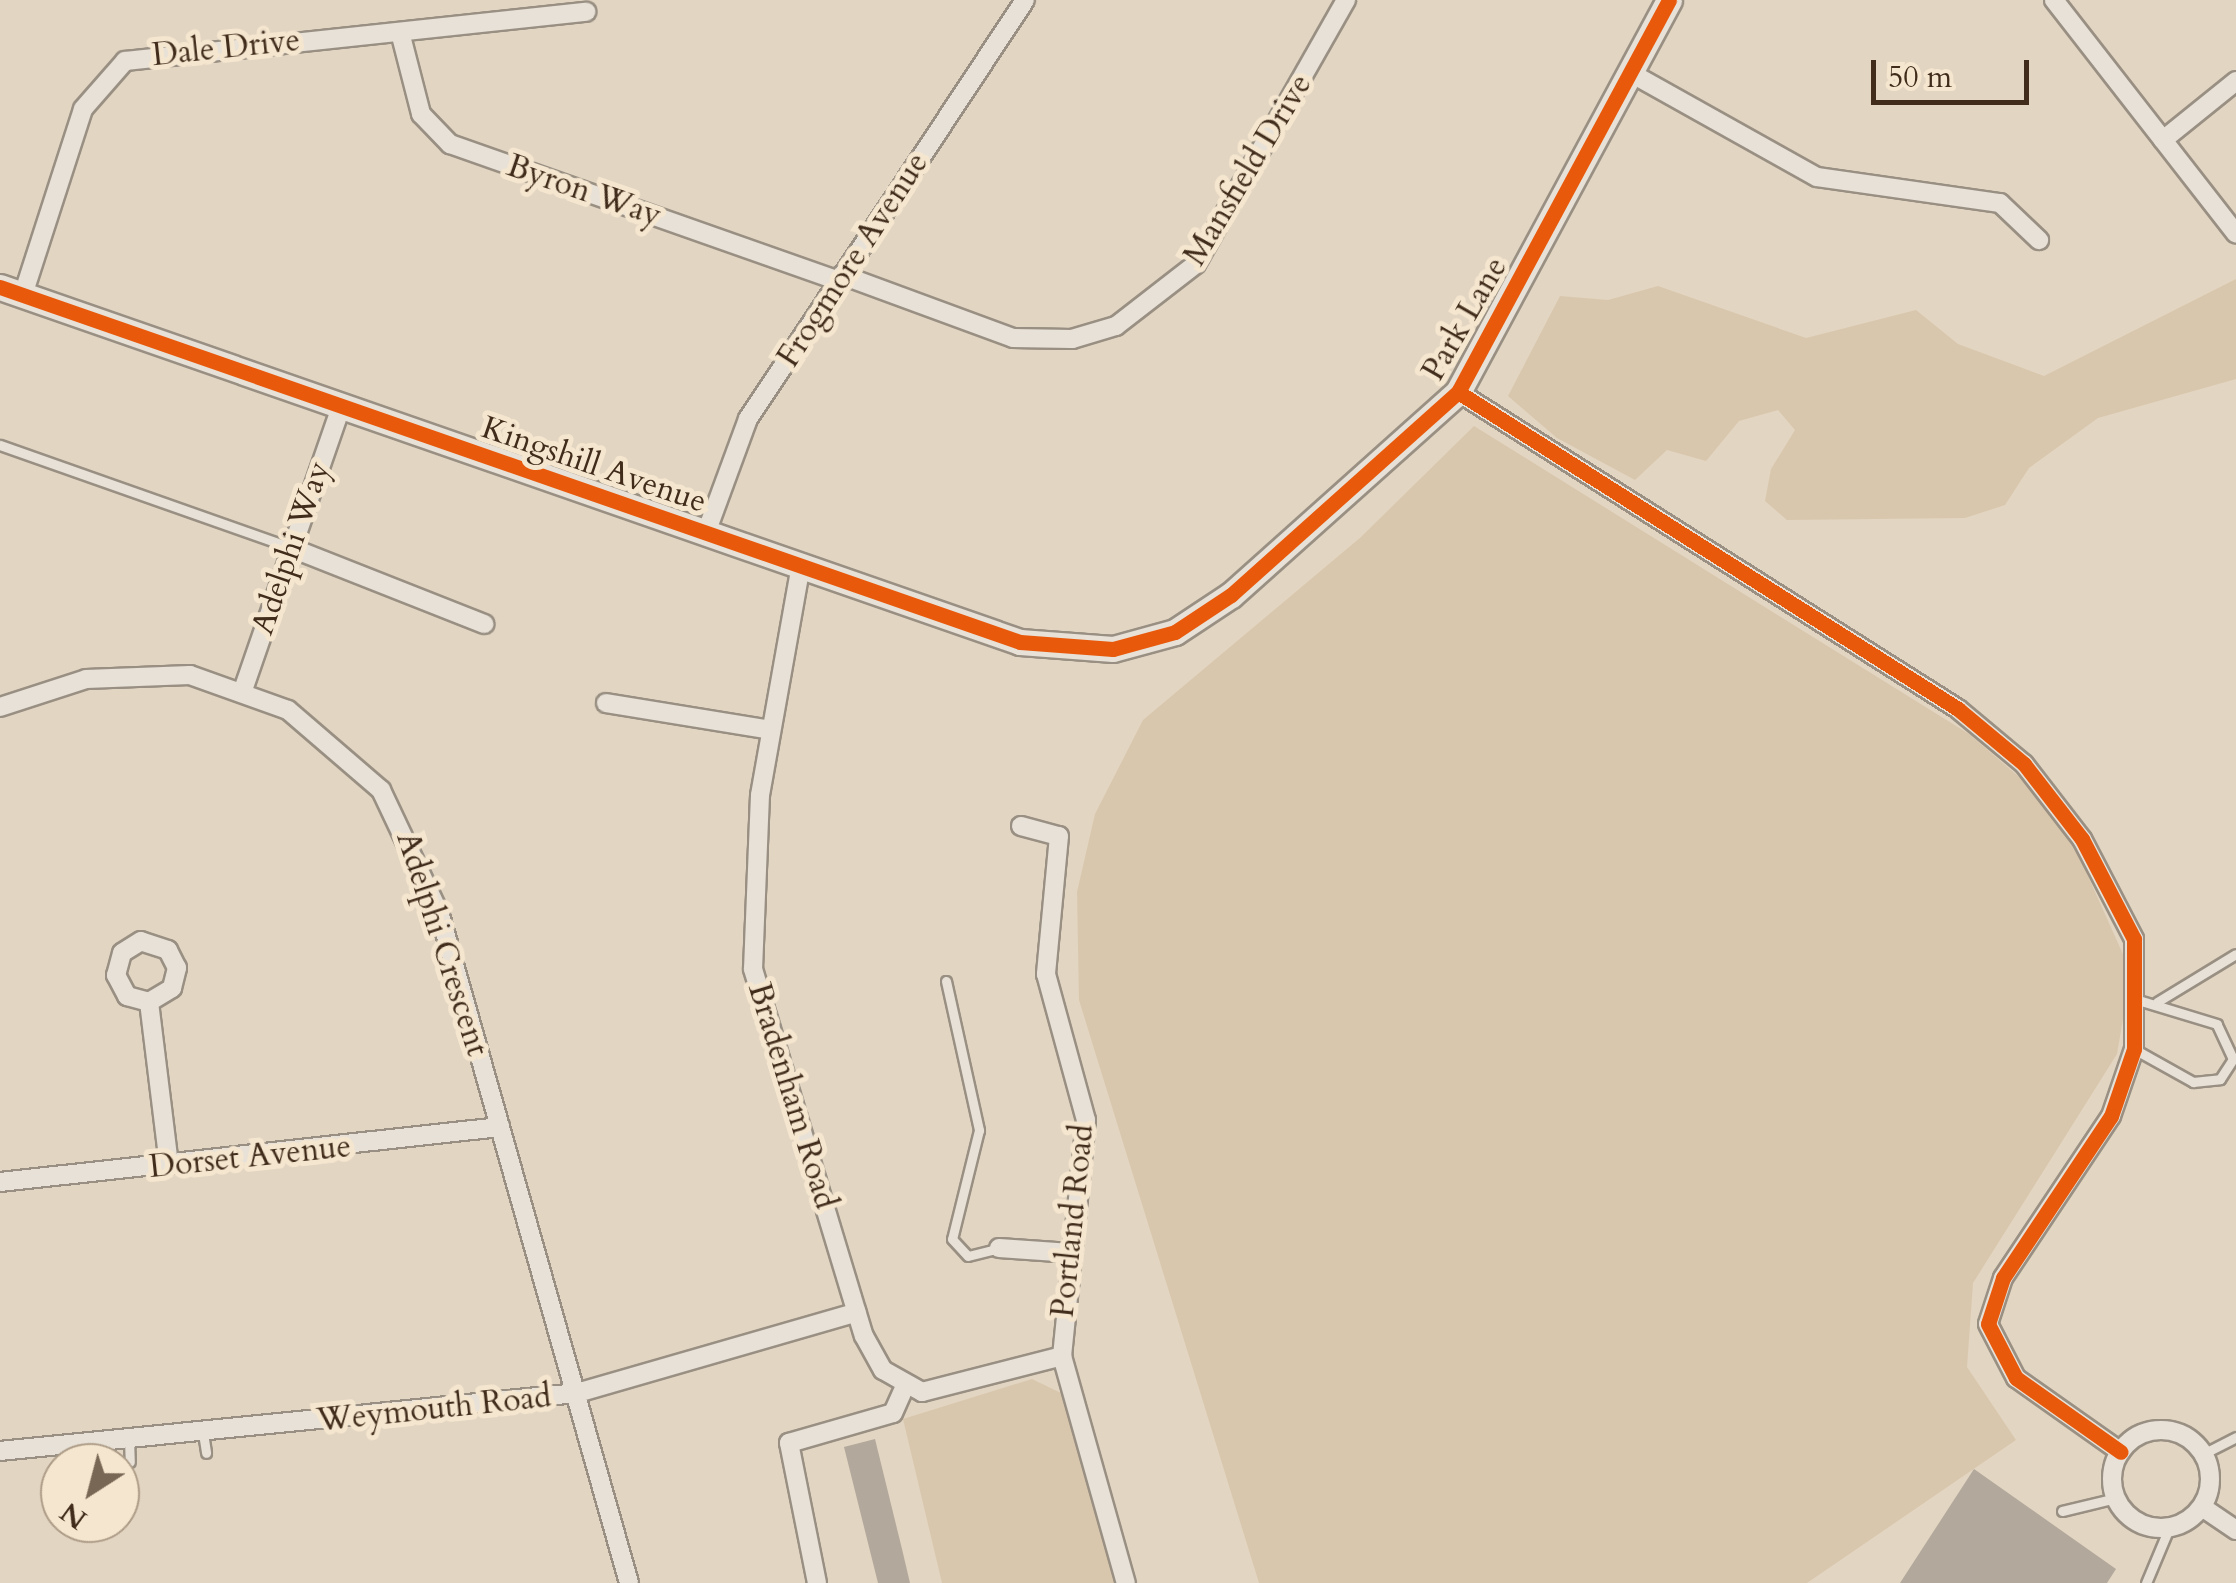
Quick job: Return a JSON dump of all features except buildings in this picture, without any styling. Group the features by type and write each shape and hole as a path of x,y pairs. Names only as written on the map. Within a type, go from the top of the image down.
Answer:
{"street":[{"name":"Frogmore Avenue","path":"706,533 748,419 1025,0"},
{"name":"Mansfield Drive","path":"840,278 1013,338 1072,339 1133,316 1208,248 1346,0"},
{"name":"Park Lane","path":"1175,632 1244,584 1458,392 1669,0"},
{"path":"2054,0 2236,234"},
{"name":"Dale Drive","path":"11,291 83,108 116,67 152,52 586,12"},
{"name":"Byron Way","path":"400,32 420,114 450,144 840,278"},
{"path":"1629,72 1817,177 2000,203 2040,240"},
{"path":"2163,140 2236,81"},
{"name":"Kingshill Avenue","path":"11,291 1048,648 1113,649 1175,632"},
{"path":"1458,392 2006,746 2060,807 2118,904 2137,952 2147,1001 2111,1116 2003,1278 1988,1324 2016,1378 2121,1452"},
{"name":"Adelphi Way","path":"243,690 341,406"},
{"path":"290,547 484,624"},
{"name":"Bradenham Road","path":"801,565 771,730 753,969 857,1312 875,1360 905,1386"},
{"name":"Adelphi Crescent","path":"0,707 114,674 190,675 243,690 342,748 396,811 440,915 629,1583"},
{"path":"606,704 771,730"},
{"name":"Portland Road","path":"1021,826 1059,836 1046,974 1086,1120 1062,1356 1126,1583"},
{"path":"149,1002 169,1165"},
{"name":"Dorset Avenue","path":"0,1182 500,1127"},
{"path":"1000,1248 1070,1253"},
{"name":"Weymouth Road","path":"0,1451 577,1394 857,1312"},
{"path":"817,1583 788,1444 893,1413 905,1386 940,1391 1062,1356"},
{"path":"2162,1431 2203,1454 2210,1475 2202,1507 2169,1528 2132,1518 2116,1498 2121,1452 2162,1431"},
{"path":"2202,1507 2236,1530"}],"lane":[{"path":"0,445 290,547"},
{"path":"2147,1001 2236,954"},
{"path":"946,982 979,1130 952,1239 968,1256 1000,1248"},
{"path":"2134,1049 2193,1082 2230,1068 2233,1050 2216,1024 2147,1001"},
{"path":"204,1433 206,1453"},
{"path":"2203,1454 2236,1437"},
{"path":"128,1439 128,1443"},
{"path":"2062,1511 2116,1498"},
{"path":"2146,1583 2169,1528"}],"shaded area":[{"path":"2236,279 2236,379 2098,418 2029,468 2005,505 1965,518 1787,520 1765,501 1771,469 1795,430 1778,410 1739,421 1706,461 1667,450 1635,480 1557,438 1508,396 1560,296 1608,300 1658,286 1806,338 1916,310 1958,344 2044,376"},
{"path":"1474,426 1969,734 2032,788 2078,854 2131,972 2117,1054 1973,1283 1967,1367 2016,1440 1807,1583 1259,1583 1079,1000 1077,892 1095,814 1143,720 1361,537"},
{"path":"1032,1379 1061,1393 1117,1583 942,1583 903,1419"}],"cycle path":[{"path":"0,287 1020,642 1113,649 1175,632 1231,595 1458,392 1669,0"},
{"path":"1458,392 1958,709 2024,764 2082,839 2134,939 2134,1049 2111,1116 2003,1278 1988,1324 2016,1378 2121,1452"}]}
